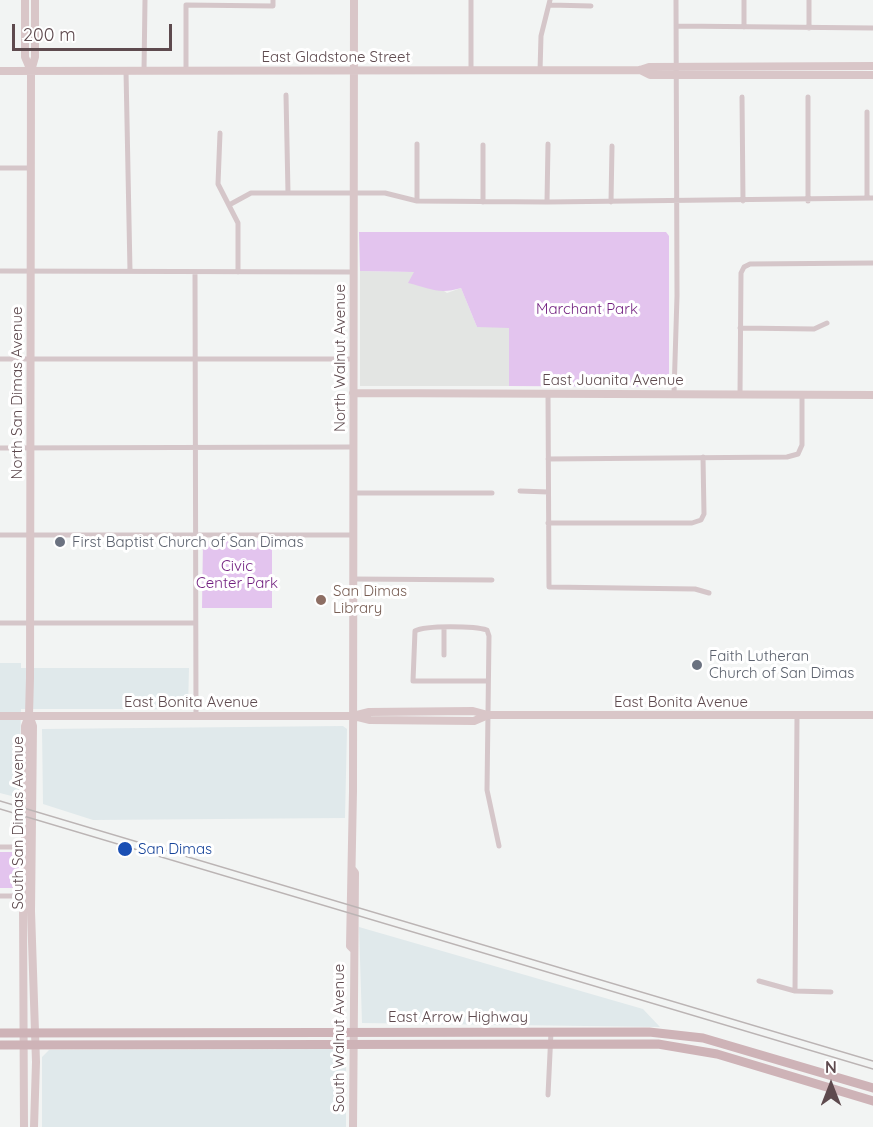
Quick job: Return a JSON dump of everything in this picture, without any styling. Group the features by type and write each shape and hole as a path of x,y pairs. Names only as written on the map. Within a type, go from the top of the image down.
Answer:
{"main road":[{"name":"East Arrow Highway","path":"0,1033 649,1032 703,1038 873,1088"},
{"name":"East Arrow Highway","path":"0,1045 658,1044 695,1050 873,1101"}],"street":[{"name":"North San Dimas Avenue","path":"25,0 25,57 31,71"},
{"name":"North San Dimas Avenue","path":"29,715 31,71 35,57 34,0"},
{"path":"144,71 145,0"},
{"name":"North Walnut Avenue","path":"353,716 354,0"},
{"path":"471,0 471,71"},
{"path":"674,393 676,0"},
{"path":"744,0 744,27"},
{"path":"809,0 809,28"},
{"path":"186,71 186,5 207,2 273,3"},
{"path":"540,71 541,36 550,3 591,6"},
{"path":"676,26 873,28"},
{"name":"East Gladstone Street","path":"676,70 873,66"},
{"name":"East Gladstone Street","path":"0,71 540,71 640,70 650,67 676,70 873,75"},
{"path":"126,71 130,271"},
{"path":"286,95 288,193"},
{"path":"742,97 743,201"},
{"path":"808,97 808,201"},
{"path":"229,205 251,193 385,193 417,201 808,201 870,198 867,112"},
{"path":"220,133 218,184 238,223 238,272"},
{"path":"417,144 417,201"},
{"path":"547,202 548,144"},
{"path":"483,145 483,201"},
{"path":"612,146 612,201"},
{"path":"0,168 31,168"},
{"path":"740,394 741,273 744,267 750,264 873,263"},
{"path":"0,271 353,272"},
{"path":"195,272 195,716"},
{"path":"740,328 814,328 827,323"},
{"path":"0,359 354,359"},
{"name":"East Juanita Avenue","path":"353,393 873,395"},
{"path":"548,393 549,587 696,589 709,593"},
{"path":"548,459 787,457 798,454 802,445 802,394"},
{"path":"0,448 353,447"},
{"path":"548,523 692,523 701,520 704,514 703,457"},
{"path":"520,491 548,492"},
{"path":"353,493 492,493"},
{"path":"0,535 354,535"},
{"path":"353,579 492,580"},
{"path":"0,623 195,623"},
{"path":"444,628 444,655"},
{"path":"488,681 413,681 415,631 444,628 488,630 488,681 488,715 487,790 499,846"},
{"name":"East Bonita Avenue","path":"0,716 353,716 369,712 473,711 488,715 873,715"},
{"name":"South San Dimas Avenue","path":"29,715 25,726 25,854 36,1044 34,1127"},
{"name":"South San Dimas Avenue","path":"24,1127 23,1033 33,726 29,715"},
{"name":"South Walnut Avenue","path":"353,716 352,868 355,873 353,1127"},
{"path":"795,991 797,716"},
{"path":"0,847 16,846 25,854"},
{"path":"0,896 28,896"},
{"path":"759,981 795,991 831,992"},
{"path":"548,1095 551,1032"}],"shaded area":[{"path":"360,271 415,272 447,293 461,288 477,327 509,327 509,386 360,386"},
{"path":"0,663 21,663 21,668 189,668 188,709 21,709 19,798 0,793"},
{"path":"343,726 347,729 345,818 93,820 43,804 42,729"},
{"path":"359,927 643,1009 660,1027 362,1023"},
{"path":"340,1049 346,1055 346,1127 42,1127 42,1057 49,1050"}],"green space":[{"name":"Marchant Park","path":"359,232 666,232 669,236 669,384 664,387 509,386 509,328 477,327 461,288 440,291 408,283 414,272 360,271"},
{"name":"Civic Center Park","path":"203,541 272,541 272,608 202,608"},
{"path":"0,852 15,852 19,859 20,882 13,888 0,888"}],"tram line":[{"path":"0,809 873,1069"}],"railway":[{"path":"0,801 873,1061"}],"place":[{"name":"First Baptist Church of San Dimas","path":"60,542"},
{"name":"San Dimas Library","path":"321,600"},
{"name":"Faith Lutheran Church of San Dimas","path":"697,665"},
{"name":"San Dimas","path":"125,849"}]}
